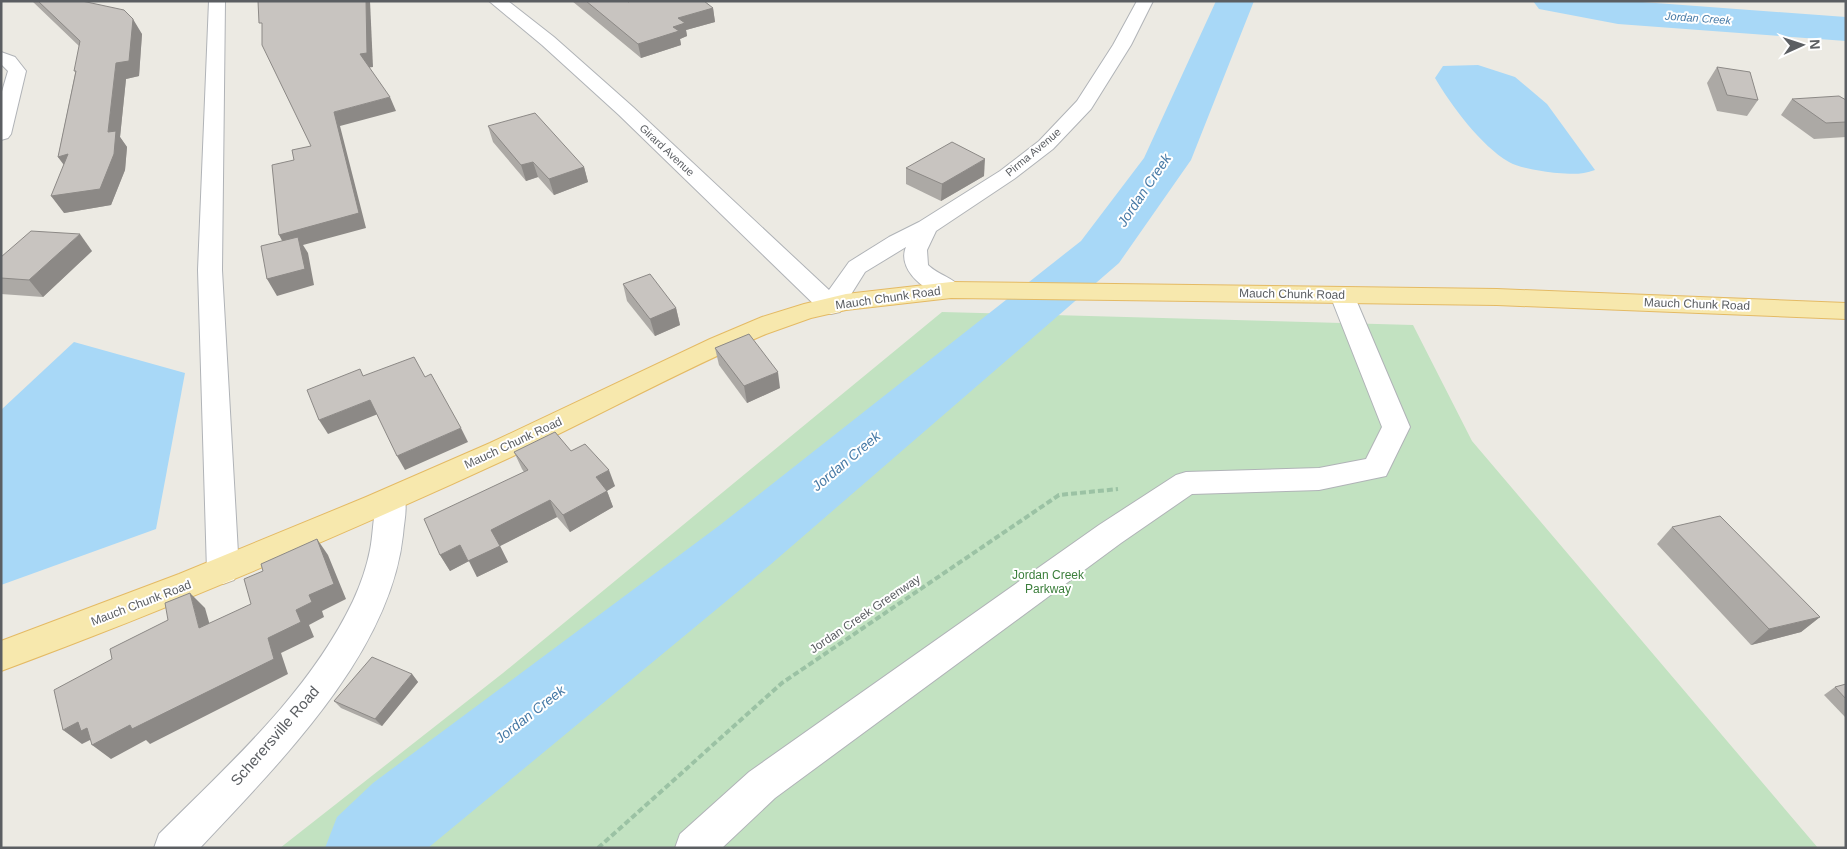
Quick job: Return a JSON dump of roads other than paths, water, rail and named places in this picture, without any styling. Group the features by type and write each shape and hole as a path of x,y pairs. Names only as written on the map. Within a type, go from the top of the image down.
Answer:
{"main road":[{"name":"Mauch Chunk Road","path":"1,656 223,571 392,499 546,429 740,334 784,318 831,306 894,296 951,290 1342,295 1646,302 1846,311"}],"street":[{"path":"217,1 210,270 223,571"},
{"name":"Girard Avenue","path":"497,1 548,41 626,111 831,306"},
{"name":"Pirma Avenue","path":"831,306 857,267 897,242 927,227 1007,175 1046,145 1084,105 1122,44 1145,1"},
{"path":"1,57 9,61 17,71 1,134"},
{"name":"Pirma Avenue","path":"927,227 916,245 914,256 918,269 930,279 951,290"},
{"path":"694,848 762,785 1110,534 1186,483 1320,478 1376,468 1396,427 1342,295"},
{"name":"Scherersville Road","path":"173,848 300,713 337,662 363,617 383,563 391,525 392,499"}],"water":[{"path":"1478,65 1515,77 1547,104 1595,170 1572,174 1539,171 1513,164 1498,155 1478,136 1458,112 1435,78 1443,66"},
{"path":"74,342 185,373 156,529 1,585 1,410"}],"waterway":[{"name":"Jordan Creek","path":"368,848 403,813 745,545 1100,252 1167,160 1235,1"},
{"name":"Jordan Creek","path":"1552,1 1618,12 1846,29"}],"park label":[{"name":"Jordan Creek Parkway","path":"1048,582"}]}
